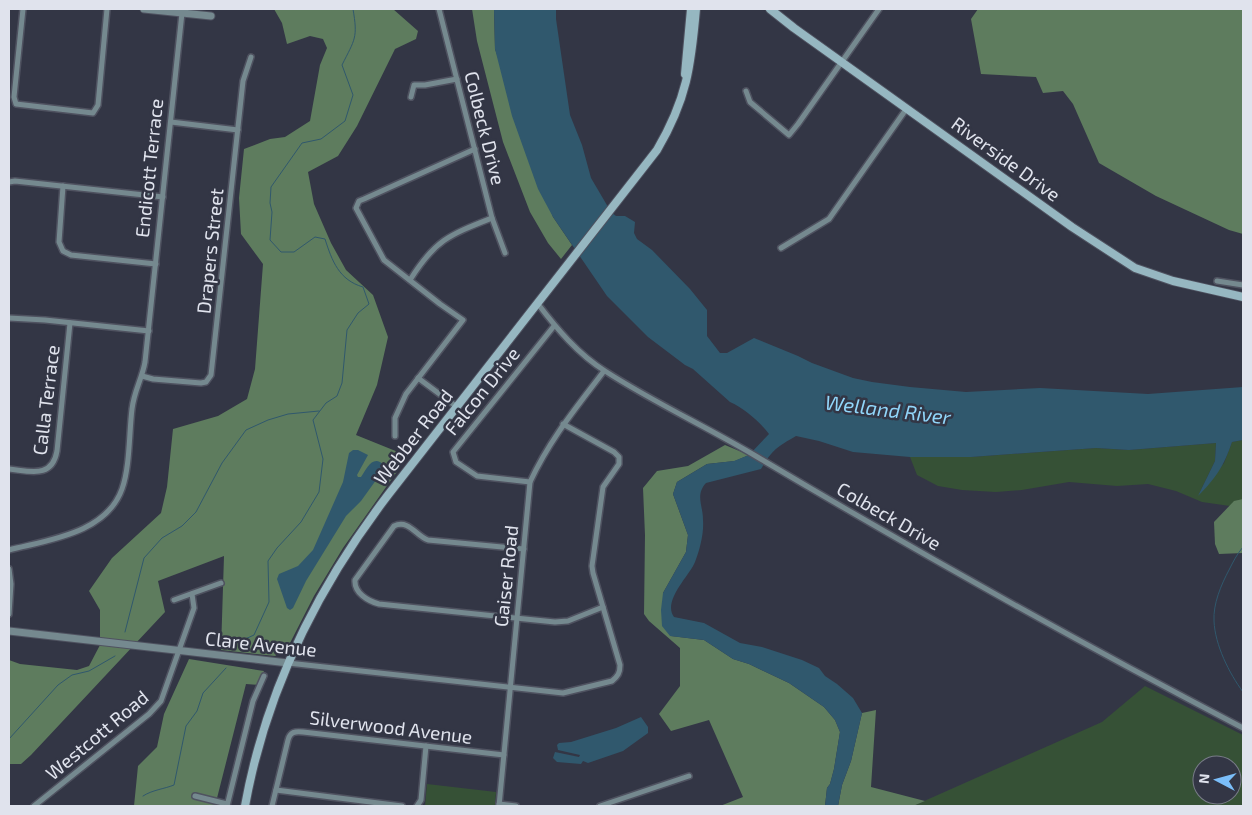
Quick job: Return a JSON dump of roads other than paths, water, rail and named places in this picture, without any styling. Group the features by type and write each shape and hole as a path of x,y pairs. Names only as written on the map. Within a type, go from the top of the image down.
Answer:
{"main road":[{"name":"Webber Road","path":"672,124 683,83 690,9"},
{"name":"Webber Road","path":"245,806 264,728 288,663 325,587 354,540 657,150 672,124 682,100 690,72 696,9"},
{"name":"Riverside Drive","path":"770,9 1072,227 1135,268 1243,298"}],"street":[{"path":"23,9 14,97 16,104 93,113 98,105 107,9"},
{"path":"144,9 183,11 211,16"},
{"name":"Colbeck Drive","path":"439,9 492,218 505,253"},
{"path":"746,91 750,102 789,135 879,9"},
{"name":"Endicott Terrace","path":"9,550 71,534 98,519 112,508 124,482 133,399 145,362 183,11"},
{"name":"Drapers Street","path":"142,376 152,379 201,383 206,382 212,375 244,81 252,57"},
{"path":"411,97 414,85 425,85 457,79"},
{"path":"781,248 829,219 907,108"},
{"path":"171,122 238,130"},
{"path":"395,436 394,423 406,394 463,320 384,260 361,218 357,205 359,201 475,149"},
{"path":"9,182 163,196"},
{"path":"64,186 58,242 63,251 71,255 156,264"},
{"path":"410,280 421,262 443,240 459,231 492,218"},
{"path":"1217,282 1243,285"},
{"name":"Colbeck Drive","path":"538,304 554,326 604,371 1046,622 1243,728"},
{"path":"9,318 148,331"},
{"name":"Calla Terrace","path":"9,469 39,472 50,468 54,463 57,451 70,323"},
{"name":"Falcon Drive","path":"530,482 476,476 456,462 453,452 554,326"},
{"name":"Gaiser Road","path":"499,805 530,482 543,455 563,424 604,371"},
{"path":"418,378 457,407"},
{"path":"524,550 428,540 404,524 399,524 394,526 355,580 355,585 357,590 368,601 379,604 562,622 603,607 592,566 603,488 619,464 619,457 614,452 563,424"},
{"path":"9,569 11,584 9,614"},
{"path":"174,600 221,583"},
{"name":"Westcott Road","path":"34,806 149,714 161,701 180,652 194,608 192,594"},
{"name":"Clare Avenue","path":"9,631 180,652 562,693 604,683 616,678 620,670 603,607"},
{"path":"194,796 227,805 253,701 264,676"},
{"name":"Silverwood Avenue","path":"272,806 289,735 293,732 504,756"},
{"path":"417,806 421,800 426,746"},
{"path":"600,806 689,776"},
{"path":"276,790 402,806"},
{"path":"499,805 516,806"}],"water":[{"name":"Welland River","path":"494,9 556,9 570,115 582,145 591,178 611,212 616,216 625,216 635,222 634,233 637,239 652,250 690,289 707,310 707,336 720,353 727,353 754,338 853,378 910,387 966,392 1040,388 1148,394 1243,387 1243,440 1232,442 1219,471 1198,496 1215,461 1216,443 1129,450 1096,448 971,457 910,457 853,452 796,436 784,443 768,457 761,469 706,483 700,496 703,525 700,546 695,562 674,596 671,611 674,617 704,623 740,643 762,647 802,660 819,668 825,676 853,698 862,713 838,806 825,806 827,788 834,769 840,732 835,720 824,707 789,683 749,664 733,659 704,640 670,636 662,626 663,593 686,552 688,535 673,494 677,482 707,464 734,461 749,455 769,434 761,424 730,402 693,369 648,337 607,296 553,217 538,189 512,116 495,49"},
{"path":"353,450 358,450 368,455 357,475 358,477 361,477 373,462 380,462 384,465 384,469 361,501 346,516 306,581 293,608 290,610 287,608 277,579 279,574 298,566 313,550 343,482 349,453"},
{"path":"641,717 648,727 648,733 623,751 588,763 583,761 581,764 557,762 553,758 555,752 579,757 580,755 558,750 557,745 559,743 571,742 616,728"}],"waterway":[{"path":"232,645 254,635 269,602 268,561 277,548 301,522 319,492 323,459 313,420 326,403 337,396 342,383 347,330 358,313 369,304 363,287 342,275 334,262 325,239 315,237 294,252 281,252 270,240 271,187 302,143 321,139 345,121 353,95 342,65 355,33 353,9"},
{"path":"125,632 144,558 162,538 182,526 196,512 222,463 246,430 268,420 288,414 319,411"},
{"path":"1243,547 1220,588 1216,601 1214,621 1217,640 1224,658 1243,692"},
{"path":"9,739 58,685 72,675 89,671 115,656"},
{"path":"143,796 174,785 186,726 197,711 203,693 226,668"}]}
